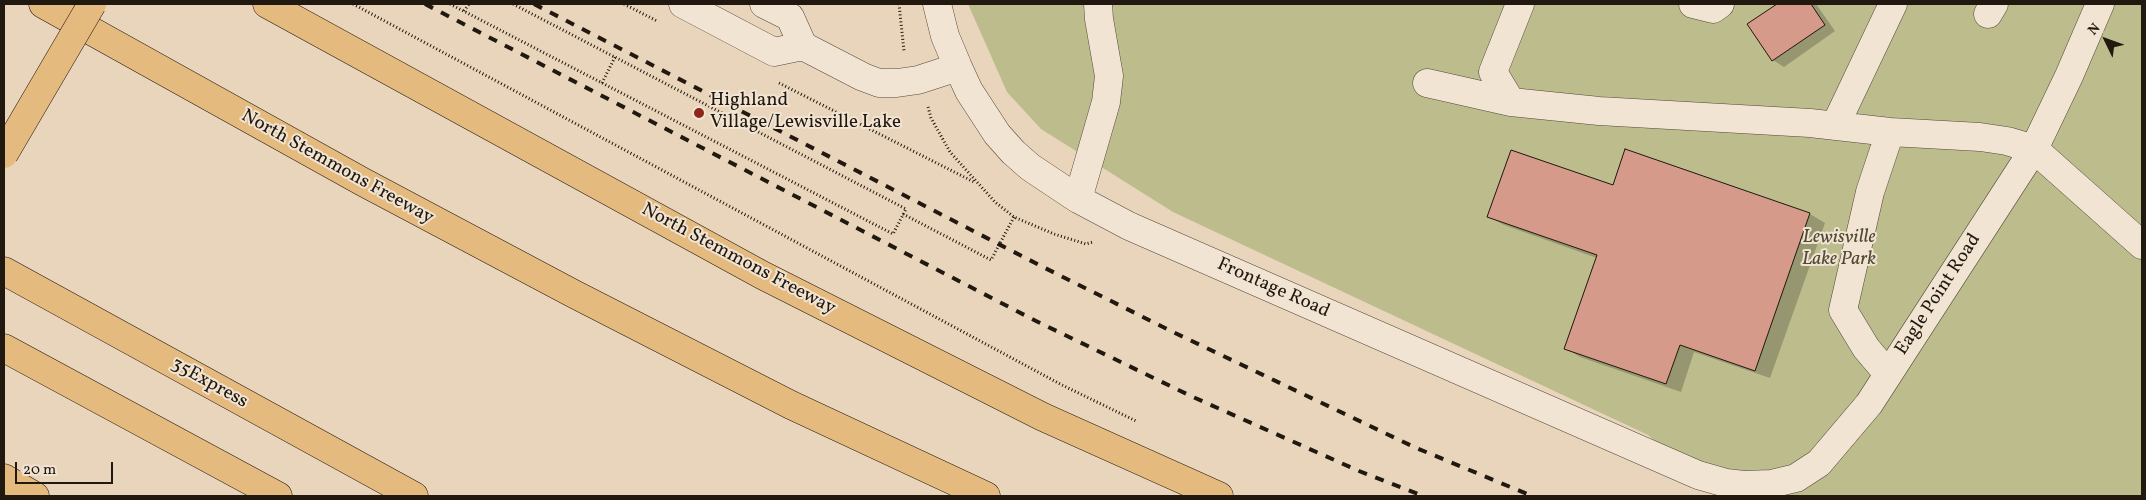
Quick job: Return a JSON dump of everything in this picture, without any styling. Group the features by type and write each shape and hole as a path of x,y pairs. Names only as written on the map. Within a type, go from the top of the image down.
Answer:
{"main road":[{"name":"North Stemmons Freeway","path":"43,4 354,178 565,290 791,405 986,496"},
{"path":"4,154 92,4"},
{"name":"North Stemmons Freeway","path":"267,4 762,275 1043,417 1219,496"},
{"name":"35Express","path":"4,271 414,496"},
{"path":"4,348 278,496"},
{"path":"242,477 261,496"},
{"path":"4,478 35,496"}],"street":[{"path":"682,4 774,52 803,46"},
{"path":"764,4 790,17 803,46 863,77 879,83 918,80 958,67"},
{"name":"Frontage Road","path":"937,4 945,36 969,91 997,134 1013,152 1046,179 1078,199 1130,226 1698,475"},
{"path":"1078,199 1106,102 1108,76 1098,4"},
{"path":"1511,102 1493,72 1520,4"},
{"path":"1693,4 1713,9 1720,4"},
{"path":"1835,126 1893,4"},
{"name":"Eagle Point Road","path":"1698,475 1726,483 1744,485 1771,484 1796,478 1819,462 1869,404 2034,149 2069,76 2100,4"},
{"path":"1427,83 1511,102 1599,111 1835,126 1890,132 1980,137 2007,141 2034,149 2142,245"},
{"path":"1888,374 1866,348 1842,310 1870,192 1890,132"}],"path":[{"path":"353,4 1035,370 1136,421"},
{"path":"450,4 893,234 906,209 513,4"},
{"path":"464,12 468,4"},
{"path":"624,4 658,21"},
{"path":"602,83 615,57"},
{"path":"772,79 976,183"},
{"path":"903,214 991,260 1014,217"}],"green space":[{"name":"Lewisville Lake Park","path":"968,4 2142,4 2142,496 1716,496 1648,435 1173,212 1041,129 1007,92"}],"building":[{"path":"1777,4 1811,4 1825,25 1772,61 1747,24"},
{"path":"1625,149 1810,213 1755,371 1680,345 1666,384 1564,349 1597,255 1487,217 1511,150 1613,185"}],"railway":[{"path":"425,4 1036,321 1193,397 1359,471 1423,496"},
{"path":"534,4 1043,267 1173,332 1414,447 1532,496"}],"place":[{"name":"Highland Village/Lewisville Lake","path":"699,113"}]}
